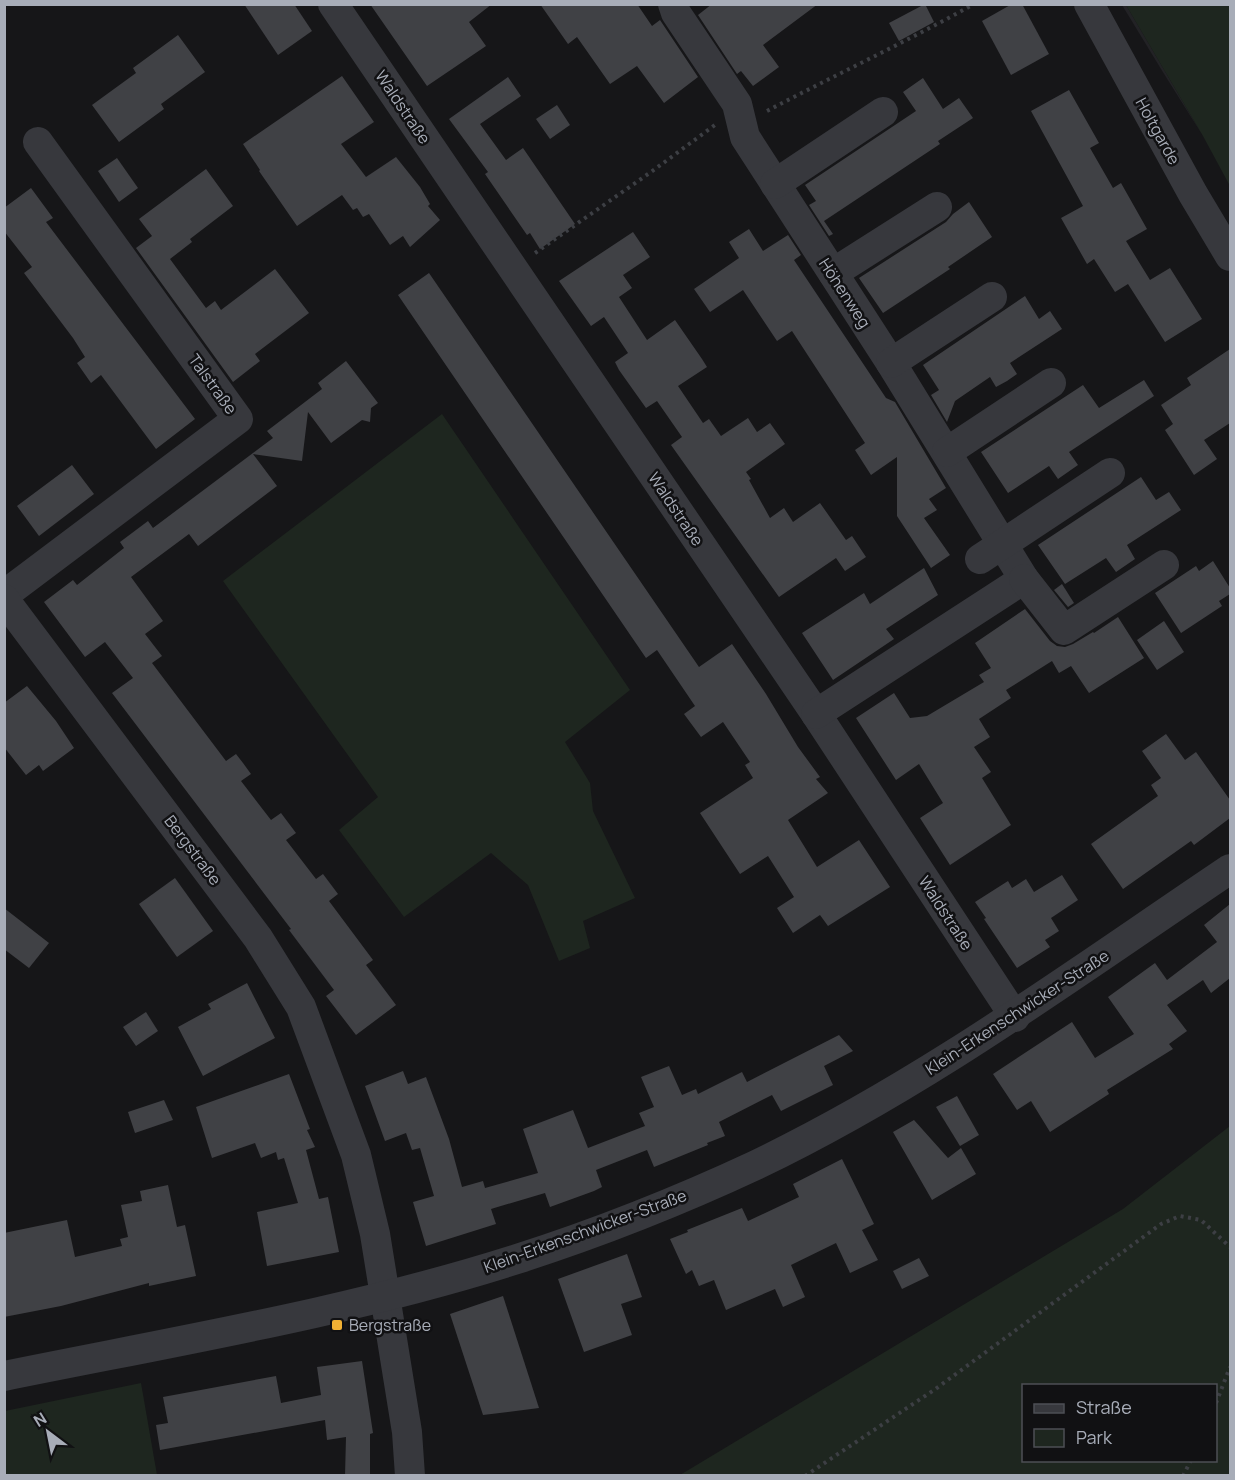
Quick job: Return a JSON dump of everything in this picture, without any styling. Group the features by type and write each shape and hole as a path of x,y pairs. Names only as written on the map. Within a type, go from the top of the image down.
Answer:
{"street":[{"name":"Waldstraße","path":"333,4 816,714 1015,1017"},
{"name":"Holtgarde","path":"1089,4 1193,195 1230,256"},
{"name":"Höhenweg","path":"679,8 737,104 745,137 947,453 991,552 1024,579 1064,630 1164,565"},
{"path":"775,184 883,112"},
{"name":"Talstraße","path":"4,597 238,419 38,142"},
{"path":"833,273 937,207"},
{"path":"891,363 992,297"},
{"path":"947,453 1052,383"},
{"path":"991,552 1110,474"},
{"path":"816,714 1024,579"},
{"name":"Bergstraße","path":"4,597 258,938 301,1007 356,1155 375,1234 407,1432 410,1476"},
{"name":"Klein-Erkenschwicker-Straße","path":"4,1376 386,1295 517,1259 643,1214 756,1165 880,1100 1015,1017 1230,869"}],"path":[{"path":"805,1476 934,1390 1161,1224 1180,1216 1201,1220 1230,1247"},
{"path":"1217,1398 1230,1367"},
{"path":"1183,1476 1190,1462"}],"shaded area":[{"path":"1122,5 1126,5 1203,136 1161,69"}],"green space":[{"path":"1126,5 1230,5 1230,186 1203,136"},
{"path":"442,414 630,690 565,742 590,783 593,811 635,898 583,921 590,948 559,961 528,885 491,853 404,917 339,830 378,797 223,581"},
{"path":"1230,1126 1230,1475 680,1475 1123,1209"},
{"path":"141,1383 157,1475 5,1475 5,1411"}],"building":[{"path":"244,4 294,4 312,31 278,55"},
{"path":"370,4 492,4 469,22 486,46 427,86"},
{"path":"540,4 637,4 652,26 660,20 698,77 664,103 637,66 610,84 577,37 568,44"},
{"path":"712,4 818,4 763,45 779,67 753,86 741,71 737,74 698,15"},
{"path":"925,4 934,22 899,41 889,23"},
{"path":"1012,4 1022,4 1049,54 1011,75 982,21"},
{"path":"178,35 205,72 161,104 164,109 119,142 92,105 136,73 133,68"},
{"path":"342,76 374,122 341,144 366,177 396,157 420,187 430,204 428,206 440,220 410,247 403,236 390,245 369,214 363,217 357,208 353,210 342,195 297,226 243,144"},
{"path":"508,77 521,96 480,124 506,160 523,148 575,224 540,249 530,233 527,235 485,174 488,172 449,119"},
{"path":"923,78 943,109 959,98 973,118 938,141 940,144 824,221 833,234 829,236 809,205 816,201 805,185 916,111 903,92"},
{"path":"1069,90 1099,143 1090,148 1113,188 1121,183 1147,229 1126,241 1150,280 1170,268 1202,319 1165,342 1128,284 1115,292 1094,259 1087,264 1061,218 1083,206 1031,111"},
{"path":"557,105 570,125 550,139 536,119"},
{"path":"117,158 138,188 119,202 98,171"},
{"path":"206,169 233,206 190,239 192,242 170,259 206,308 215,301 221,310 275,269 309,313 255,354 260,361 233,382 136,248 152,236 139,219"},
{"path":"31,188 53,218 46,222 195,419 156,449 101,375 91,383 77,363 85,357 24,273 32,267 4,231 4,208"},
{"path":"969,202 992,237 948,267 950,269 883,313 859,278 946,222"},
{"path":"749,229 763,251 788,235 801,255 794,260 886,398 895,402 946,488 929,499 937,510 924,518 950,555 931,568 897,516 897,457 871,475 855,450 865,443 792,331 777,341 743,290 710,312 694,289 739,258 729,242"},
{"path":"633,232 650,257 623,275 632,288 619,297 647,340 675,320 702,359 707,367 678,386 703,423 709,419 721,436 748,418 757,432 770,423 785,444 746,472 770,518 784,508 793,522 820,503 846,540 852,536 866,557 845,571 836,558 779,597 671,445 682,437 657,401 646,408 619,370 615,362 628,353 604,317 591,326 559,281"},
{"path":"429,273 699,667 732,644 766,694 798,747 820,777 816,779 828,793 788,820 817,867 859,840 890,887 828,926 820,915 793,933 777,908 794,897 768,856 740,874 700,813 753,778 745,765 750,762 723,722 701,737 684,714 695,706 657,650 646,658 398,295"},
{"path":"1025,296 1039,319 1050,311 1062,329 1010,363 1017,374 1007,381 996,387 990,377 955,401 947,422 931,395 939,390 923,365"},
{"path":"1230,349 1230,423 1204,440 1217,459 1194,475 1165,430 1173,424 1161,405 1191,385 1187,378"},
{"path":"346,361 378,403 371,408 370,422 362,420 331,443 308,412 302,461 253,454 277,486 198,546 189,534 131,577 163,621 145,634 162,656 152,663 226,761 236,754 243,763 251,774 241,781 271,820 281,813 296,833 286,840 316,879 323,874 338,894 329,901 373,960 366,965 396,1005 356,1035 326,996 334,990 289,930 291,929 112,693 133,678 105,642 85,657 44,602 73,580 77,585 124,548 120,542 148,521 153,528 273,438 267,431 322,389 318,383"},
{"path":"1144,380 1154,396 1069,452 1078,465 1058,479 1049,466 1008,493 981,452 1083,385 1099,408"},
{"path":"72,465 94,494 39,536 17,506"},
{"path":"1141,477 1156,500 1169,492 1181,510 1127,545 1135,559 1116,572 1106,558 1065,584 1038,545"},
{"path":"1213,561 1230,588 1230,594 1219,601 1222,606 1181,633 1155,593 1196,566 1199,571"},
{"path":"924,568 938,595 886,629 894,639 833,680 802,633 864,593 870,604"},
{"path":"1062,584 1074,603 1068,607 1054,590"},
{"path":"1025,609 1050,641 1057,646 1065,647 1094,633 1118,617 1144,658 1089,693 1071,666 1059,673 1052,661 1006,690 1011,698 979,719 990,737 974,747 991,772 982,778 1011,825 950,865 920,818 943,803 919,764 896,780 856,718 894,693 910,718 927,716 984,682 979,675 991,668 975,643"},
{"path":"1164,621 1184,652 1157,670 1137,640"},
{"path":"27,686 56,721 74,748 43,771 39,765 26,775 4,747 4,703"},
{"path":"1166,734 1185,760 1196,752 1230,800 1230,818 1194,845 1191,841 1123,889 1091,844 1158,796 1151,785 1161,778 1142,751"},
{"path":"1062,875 1078,900 1051,918 1059,931 1045,940 1050,947 1017,968 975,902 1008,881 1012,888 1026,879 1034,892"},
{"path":"175,878 213,931 177,957 139,904"},
{"path":"1230,904 1230,978 1211,993 1203,980 1167,1005 1187,1031 1169,1044 1173,1049 1107,1090 1109,1094 1050,1132 1031,1101 1017,1110 993,1074 1072,1022 1095,1058 1134,1034 1108,997 1155,963 1167,980 1217,942 1204,925"},
{"path":"4,908 49,943 29,968 4,949"},
{"path":"247,983 275,1038 203,1076 178,1027 211,1009 208,1004"},
{"path":"146,1012 158,1031 136,1046 123,1027"},
{"path":"839,1035 853,1051 824,1066 833,1085 781,1111 772,1095 719,1122 725,1136 707,1143 708,1145 654,1167 647,1150 596,1170 602,1187 594,1191 550,1207 545,1193 491,1209 496,1224 426,1246 413,1202 434,1196 420,1148 412,1150 406,1133 385,1141 365,1086 403,1071 408,1084 426,1077 449,1139 462,1187 483,1181 485,1188 538,1173 523,1129 573,1110 588,1148 645,1126 639,1113 654,1107 641,1077 669,1066 682,1095 696,1089 698,1094 742,1072 747,1082"},
{"path":"289,1074 310,1129 307,1130 315,1147 306,1150 319,1199 328,1197 339,1252 267,1266 257,1212 298,1203 284,1158 278,1160 276,1152 261,1158 255,1143 212,1158 196,1107"},
{"path":"957,1096 979,1135 960,1146 936,1107"},
{"path":"164,1100 173,1120 135,1133 128,1112"},
{"path":"914,1120 948,1158 961,1148 976,1174 932,1200 893,1132"},
{"path":"842,1159 874,1224 862,1230 878,1260 850,1273 836,1243 791,1265 805,1297 783,1307 775,1289 726,1310 714,1280 699,1286 692,1270 686,1274 670,1239 742,1208 748,1221 799,1197 793,1184"},
{"path":"168,1185 177,1227 185,1225 196,1276 149,1286 149,1283 61,1306 4,1317 4,1233 67,1220 75,1257 122,1246 120,1239 128,1237 121,1205 142,1201 140,1191"},
{"path":"627,1254 642,1297 621,1304 632,1335 584,1352 558,1279"},
{"path":"919,1258 929,1276 902,1289 893,1271"},
{"path":"503,1296 539,1408 483,1415 450,1314"},
{"path":"362,1361 373,1433 370,1434 370,1476 345,1476 346,1437 327,1440 325,1420 160,1450 156,1425 168,1423 163,1397 276,1376 281,1403 321,1395 317,1367"}],"place":[{"name":"Bergstraße","path":"337,1325"}]}
